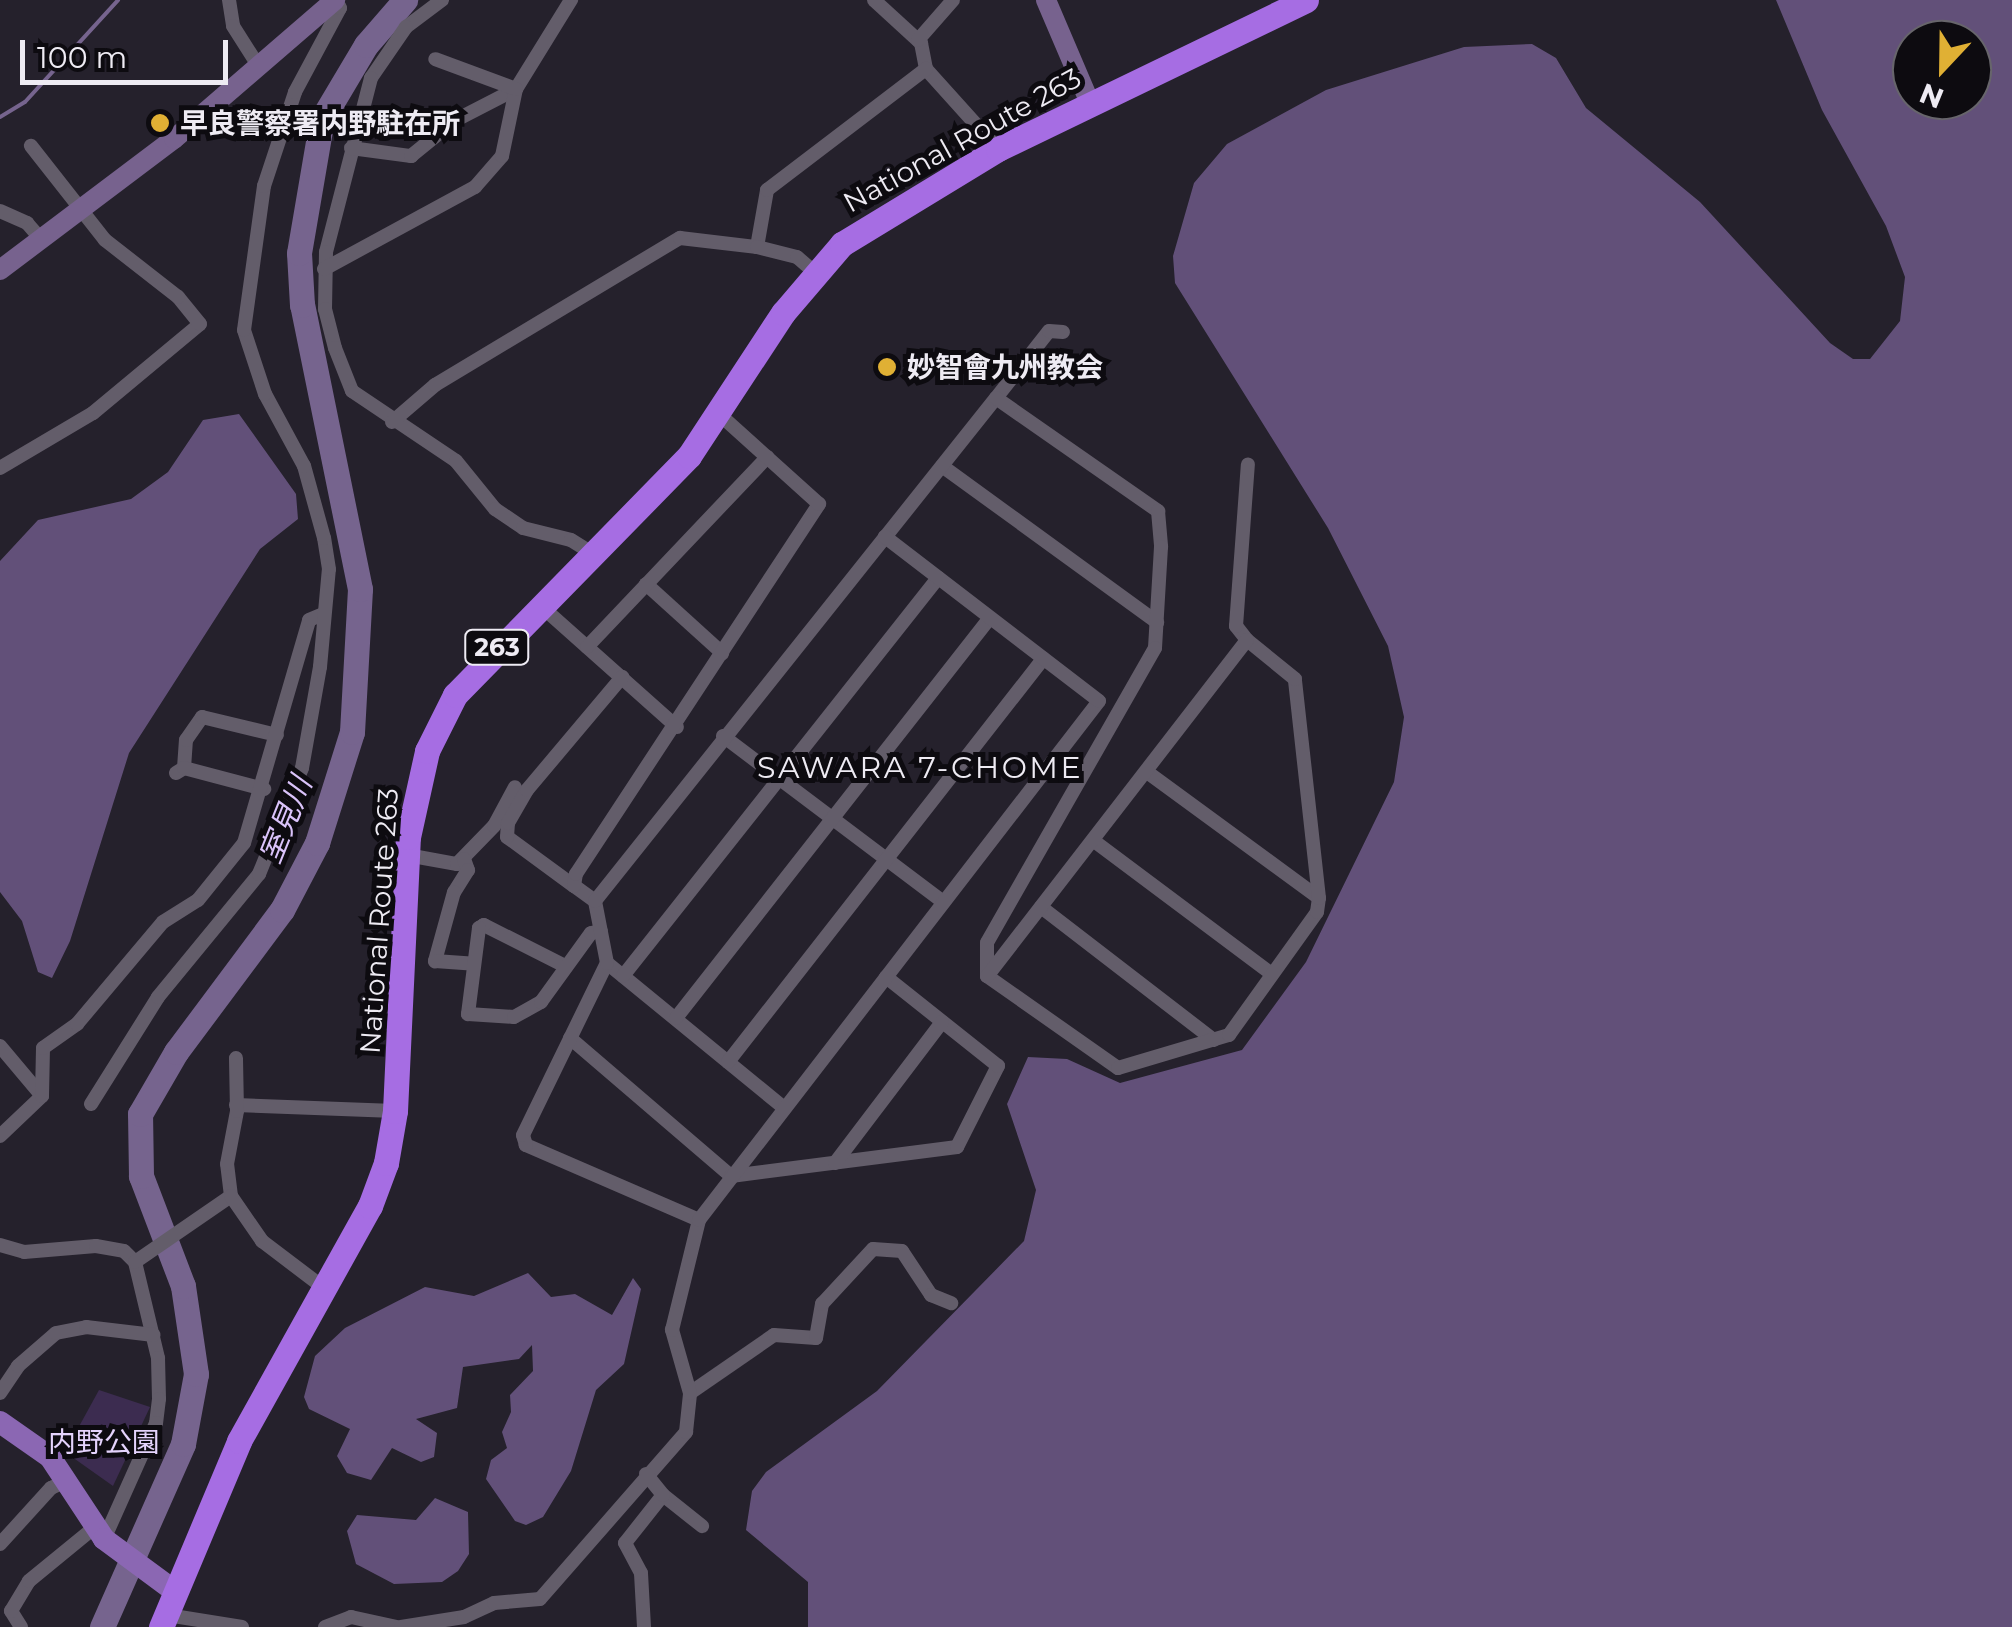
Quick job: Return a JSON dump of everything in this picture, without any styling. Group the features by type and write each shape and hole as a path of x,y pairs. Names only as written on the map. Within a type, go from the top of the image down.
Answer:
{"highway":[{"name":"National Route 263","path":"168,1611 239,1440 320,1285 370,1206 396,1112 407,855 417,782 439,724 475,668 689,456 720,415 813,270 880,216 1089,101 1306,0"}],"main road":[{"path":"0,1422 50,1457 99,1533 168,1611"}],"street":[{"path":"229,0 233,26 259,68"},
{"path":"0,270 259,68 336,0 340,8 295,92 264,186 244,330 265,394 304,466 324,538 323,614 311,722 282,827 259,874 158,998 91,1104"},
{"path":"442,0 406,26 371,78 324,268 326,309 352,391 392,422 456,461 509,520 592,554"},
{"path":"324,268 475,187 502,156 516,89 571,0"},
{"path":"874,0 918,40 926,69 998,148"},
{"path":"918,40 953,0"},
{"path":"1046,0 1089,101"},
{"path":"435,60 516,89"},
{"path":"757,246 767,190 926,69"},
{"path":"351,148 410,156 454,120 516,89"},
{"path":"0,468 93,414 200,324 80,210 32,146"},
{"path":"0,210 27,223 41,240"},
{"path":"392,422 435,385 680,238 757,246 796,257 813,270"},
{"path":"595,901 1049,331 1063,332"},
{"path":"987,976 987,943 1155,648 1158,511 996,398"},
{"path":"574,886 819,504 720,415"},
{"path":"587,646 767,457"},
{"path":"987,976 1118,1068 1229,1035 1317,912 1319,898 1295,679 1247,640 1236,626 1248,464"},
{"path":"942,466 1156,622"},
{"path":"885,536 1116,712"},
{"path":"622,976 938,578"},
{"path":"646,584 722,652"},
{"path":"540,606 677,726"},
{"path":"0,1136 42,1096 43,1048 77,1024 164,922 198,900 244,842 264,789 309,620 323,614"},
{"path":"676,1018 989,619"},
{"path":"987,976 1247,640"},
{"path":"728,1062 1043,659"},
{"path":"622,678 527,790 508,824 507,836 595,901 607,963 522,1135 526,1145 699,1220"},
{"path":"325,1627 351,1618 399,1627 464,1617 494,1603 540,1599 686,1432 690,1393 672,1330 699,1220 782,1106 1099,701"},
{"path":"264,789 180,770 186,740 202,716 277,736"},
{"path":"723,736 944,902"},
{"path":"1147,772 1319,898"},
{"path":"407,855 458,864 494,826 514,787"},
{"path":"1094,841 1272,974"},
{"path":"464,860 468,870 454,892 435,962 474,964"},
{"path":"1042,907 1214,1040"},
{"path":"565,966 484,925 468,1014 480,1019 514,1017 541,1002 591,933 601,931"},
{"path":"607,963 782,1106"},
{"path":"570,1038 731,1176 957,1147 998,1066 886,977"},
{"path":"835,1162 942,1022"},
{"path":"0,1046 42,1096"},
{"path":"236,1058 236,1104 227,1164 232,1196 262,1241 320,1285"},
{"path":"236,1104 396,1112"},
{"path":"135,1262 184,1225 232,1196"},
{"path":"0,1246 24,1252 96,1246 124,1251 135,1262 154,1335 156,1423 99,1533 29,1581 12,1611 22,1627"},
{"path":"690,1393 774,1334 816,1338 822,1304 873,1249 902,1251 931,1295 950,1303"},
{"path":"0,1393 18,1366 56,1333 86,1327 154,1335"},
{"path":"646,1474 663,1495 702,1526"},
{"path":"0,1544 50,1488 66,1481"},
{"path":"644,1627 641,1573 625,1544 663,1495"},
{"path":"168,1611 242,1627"}],"green space":[{"name":"内野公園","path":"99,1390 150,1407 113,1486 65,1452"}],"shaded area":[{"path":"1776,0 2012,0 2012,1627 808,1627 808,1582 746,1530 752,1491 766,1472 877,1391 1024,1241 1036,1190 1007,1104 1028,1057 1067,1059 1120,1083 1242,1050 1306,962 1394,782 1404,717 1388,646 1328,528 1175,283 1173,256 1194,183 1227,144 1326,90 1464,47 1532,44 1556,58 1586,108 1700,202 1830,343 1853,359 1870,359 1900,321 1905,277 1886,226 1822,110"},
{"path":"239,414 296,494 298,519 260,549 129,753 70,941 52,978 38,972 22,921 0,892 0,561 38,520 131,499 168,472 203,420"},
{"path":"528,1273 551,1297 575,1294 612,1315 633,1278 641,1289 624,1364 596,1390 571,1471 543,1517 526,1525 515,1521 486,1479 491,1460 507,1448 502,1432 511,1412 510,1395 533,1371 532,1345 519,1359 463,1367 457,1408 416,1419 437,1433 434,1457 421,1462 392,1448 371,1480 347,1473 337,1456 350,1429 309,1409 304,1397 315,1356 345,1328 425,1287 474,1296"},
{"path":"435,1498 468,1512 469,1554 458,1571 442,1582 394,1584 356,1564 347,1531 357,1515 416,1520"}],"waterway":[{"path":"0,117 25,102 118,0"},
{"name":"室見川","path":"102,1627 183,1444 196,1374 183,1286 141,1176 140,1114 176,1052 282,910 317,843 352,732 360,589 302,305 299,253 322,119 366,45 405,0"}],"place":[{"name":"早良警察署内野駐在所","path":"160,123"},
{"name":"妙智會九州教会","path":"887,367"}],"district":[{"name":"SAWARA 7-CHOME","path":"920,768"}]}
